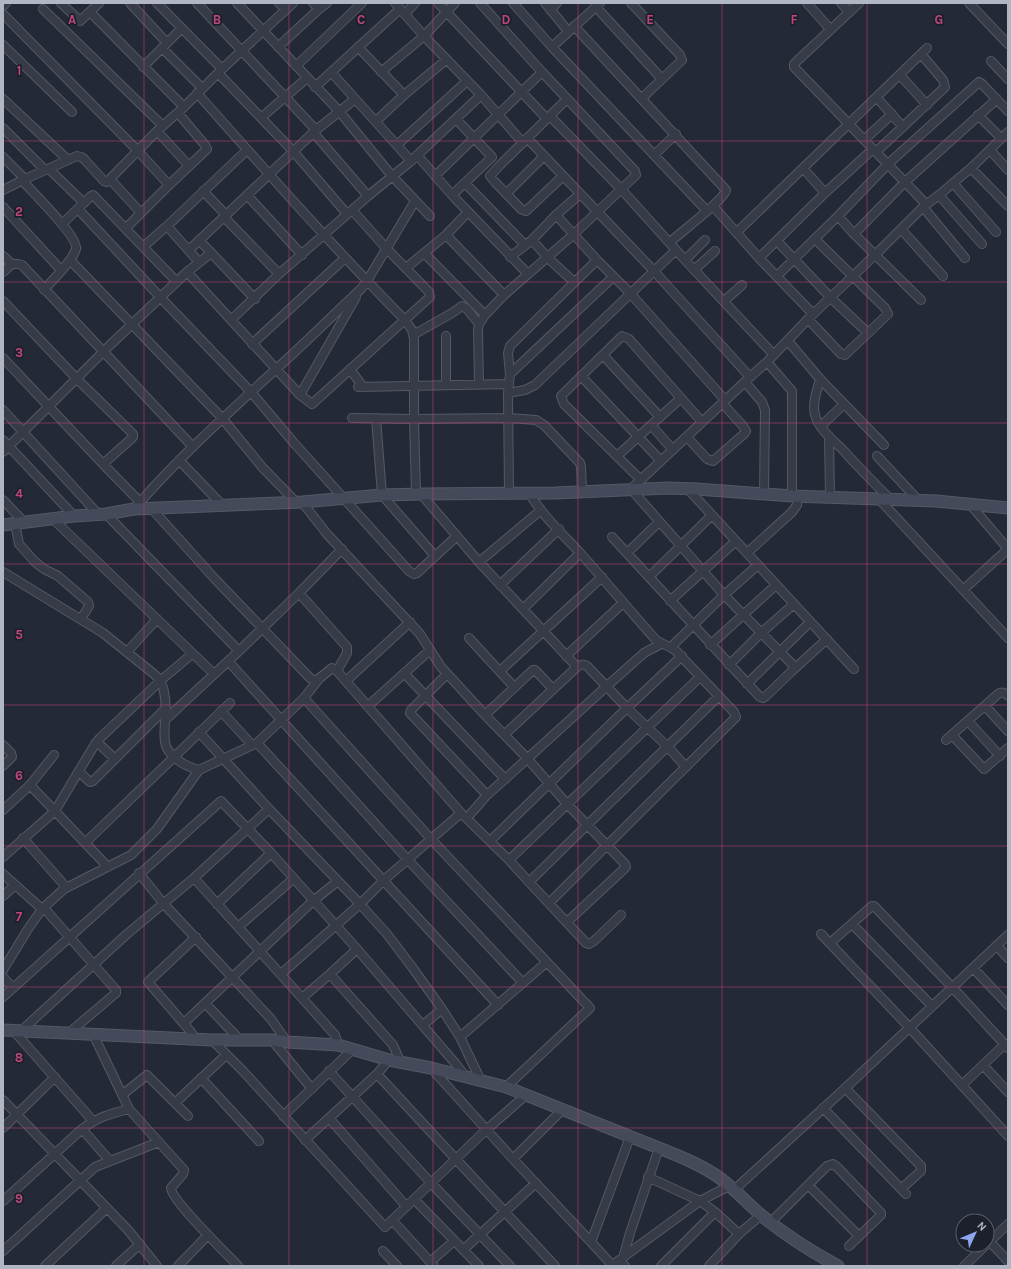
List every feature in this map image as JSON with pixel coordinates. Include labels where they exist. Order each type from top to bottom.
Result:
[{"type":"street","points":[[3,6],[6,3]]},
{"type":"street","points":[[61,3],[80,21],[96,4]]},
{"type":"street","points":[[130,3],[248,150],[345,258],[410,325],[414,335],[414,419],[418,494],[500,585],[577,667]]},
{"type":"street","points":[[157,3],[350,212],[430,294],[427,299],[312,404],[300,394],[252,344],[187,272]]},
{"type":"street","points":[[197,3],[285,98],[368,196]]},
{"type":"street","points":[[237,3],[339,111],[392,176],[430,216]]},
{"type":"street","points":[[279,3],[286,10]]},
{"type":"street","points":[[3,190],[77,156],[81,157],[104,181],[107,182],[200,90],[294,3]]},
{"type":"street","points":[[313,3],[319,10]]},
{"type":"street","points":[[278,47],[327,3]]},
{"type":"street","points":[[315,87],[400,8],[415,3]]},
{"type":"street","points":[[438,3],[522,92],[621,189],[694,270],[774,355]]},
{"type":"street","points":[[381,72],[424,36],[455,3]]},
{"type":"street","points":[[479,386],[478,330],[479,324],[485,315],[527,273],[548,258],[636,175],[635,171],[542,72],[480,3]]},
{"type":"street","points":[[513,3],[654,155],[737,232],[759,258],[777,276],[843,355],[847,354],[888,314],[888,311],[815,239]]},
{"type":"street","points":[[547,6],[557,3]]},
{"type":"street","points":[[631,3],[681,57],[681,62],[642,98]]},
{"type":"street","points":[[807,3],[830,29]]},
{"type":"street","points":[[841,3],[849,12]]},
{"type":"street","points":[[859,3],[796,62],[794,67],[905,182],[964,258]]},
{"type":"street","points":[[968,3],[1008,44]]},
{"type":"street","points":[[296,66],[358,4]]},
{"type":"street","points":[[552,46],[598,5],[662,79]]},
{"type":"street","points":[[547,6],[642,98],[726,190],[725,194],[710,208],[670,242]]},
{"type":"street","points":[[400,8],[446,60],[481,95],[498,116],[544,156],[653,270],[748,379],[762,402],[765,410],[764,494]]},
{"type":"street","points":[[43,9],[160,129],[189,166]]},
{"type":"street","points":[[90,12],[143,67],[181,110],[207,147],[206,151],[126,228]]},
{"type":"street","points":[[3,14],[138,151],[169,185]]},
{"type":"street","points":[[143,67],[181,29]]},
{"type":"street","points":[[3,44],[72,112]]},
{"type":"street","points":[[358,47],[404,95]]},
{"type":"street","points":[[737,232],[927,48]]},
{"type":"street","points":[[759,258],[825,193],[903,127],[942,91],[945,84],[921,54]]},
{"type":"street","points":[[376,121],[404,95],[446,60]]},
{"type":"street","points":[[991,61],[1008,80]]},
{"type":"street","points":[[331,72],[397,145],[435,176],[510,257],[527,273]]},
{"type":"street","points":[[435,176],[542,72]]},
{"type":"street","points":[[900,75],[927,105]]},
{"type":"street","points":[[262,117],[307,78]]},
{"type":"street","points":[[397,145],[467,81]]},
{"type":"street","points":[[777,276],[888,164],[979,82],[1008,111]]},
{"type":"street","points":[[231,320],[255,299],[279,274],[414,158],[481,95]]},
{"type":"street","points":[[563,176],[526,211],[521,209],[490,176],[500,164],[567,98]]},
{"type":"street","points":[[877,98],[903,127]]},
{"type":"street","points":[[3,99],[68,160]]},
{"type":"street","points":[[189,250],[314,131],[355,99]]},
{"type":"street","points":[[854,234],[905,182],[997,99]]},
{"type":"street","points":[[864,140],[892,114]]},
{"type":"street","points":[[631,489],[767,362],[810,317],[854,276],[924,206],[939,196],[1006,134],[978,115]]},
{"type":"street","points":[[456,119],[500,164]]},
{"type":"street","points":[[3,128],[47,169],[81,206],[161,298],[250,392],[412,574],[417,573],[457,536]]},
{"type":"street","points":[[654,155],[676,134]]},
{"type":"street","points":[[143,247],[248,150]]},
{"type":"street","points":[[990,150],[1008,170]]},
{"type":"street","points":[[506,194],[544,156]]},
{"type":"street","points":[[3,157],[75,240],[76,248],[70,260],[44,290]]},
{"type":"street","points":[[452,195],[492,157]]},
{"type":"street","points":[[804,168],[825,193]]},
{"type":"street","points":[[970,168],[1008,206]]},
{"type":"street","points":[[110,180],[141,213]]},
{"type":"street","points":[[465,183],[525,245]]},
{"type":"street","points":[[953,183],[996,232]]},
{"type":"street","points":[[203,191],[279,274]]},
{"type":"street","points":[[510,257],[532,240],[556,215],[580,194]]},
{"type":"street","points":[[62,224],[93,195],[177,282]]},
{"type":"street","points":[[247,195],[302,255]]},
{"type":"street","points":[[939,196],[982,244]]},
{"type":"street","points":[[300,394],[335,332],[415,201]]},
{"type":"street","points":[[3,207],[61,270]]},
{"type":"street","points":[[406,268],[446,236],[468,212]]},
{"type":"street","points":[[556,215],[596,260],[630,293],[746,431],[713,461],[707,459],[687,437]]},
{"type":"street","points":[[838,216],[854,234],[921,300]]},
{"type":"street","points":[[167,226],[200,262]]},
{"type":"street","points":[[901,229],[943,276]]},
{"type":"street","points":[[446,236],[504,295]]},
{"type":"street","points":[[199,240],[255,299]]},
{"type":"street","points":[[532,240],[548,258],[574,282]]},
{"type":"street","points":[[685,260],[705,240]]},
{"type":"street","points":[[776,241],[831,298],[868,333]]},
{"type":"street","points":[[350,369],[360,387],[446,385],[525,390],[535,385],[653,270],[676,250]]},
{"type":"street","points":[[694,270],[715,251]]},
{"type":"street","points":[[3,452],[104,351],[187,272],[211,253]]},
{"type":"street","points":[[425,254],[485,315]]},
{"type":"street","points":[[3,256],[12,264],[22,265],[193,447]]},
{"type":"street","points":[[252,344],[345,258]]},
{"type":"street","points":[[70,260],[222,418],[262,467],[299,502],[410,622],[448,674],[550,783],[567,804],[625,864],[626,867],[566,922]]},
{"type":"street","points":[[509,494],[508,389],[510,374],[508,353],[510,346],[596,260]]},
{"type":"street","points":[[3,272],[12,264]]},
{"type":"street","points":[[510,374],[613,277]]},
{"type":"street","points":[[724,301],[742,285]]},
{"type":"street","points":[[137,506],[179,460],[222,418],[361,289]]},
{"type":"street","points":[[3,301],[133,435],[131,439],[103,464]]},
{"type":"street","points":[[414,335],[462,306],[467,309],[479,324]]},
{"type":"street","points":[[323,324],[335,332]]},
{"type":"street","points":[[446,336],[446,385]]},
{"type":"street","points":[[641,480],[564,404],[561,396],[622,336],[626,336],[702,422]]},
{"type":"street","points":[[788,341],[820,378],[884,445]]},
{"type":"street","points":[[603,355],[660,417]]},
{"type":"street","points":[[3,358],[103,464],[137,506]]},
{"type":"street","points":[[747,553],[792,512],[797,505],[795,496],[792,391],[767,362]]},
{"type":"street","points":[[581,376],[661,461]]},
{"type":"street","points":[[820,378],[814,409],[815,417],[821,426],[963,590],[1008,638]]},
{"type":"street","points":[[617,456],[681,398]]},
{"type":"street","points":[[821,426],[844,404]]},
{"type":"street","points":[[3,410],[102,514],[239,652]]},
{"type":"street","points":[[352,418],[508,418],[536,420],[544,425],[580,463],[582,492]]},
{"type":"street","points":[[376,418],[382,495],[435,556]]},
{"type":"street","points":[[651,425],[673,450]]},
{"type":"street","points":[[829,436],[830,498]]},
{"type":"street","points":[[3,440],[74,516]]},
{"type":"street","points":[[877,456],[919,501]]},
{"type":"street","points":[[179,460],[223,506]]},
{"type":"street","points":[[687,488],[854,668]]},
{"type":"street","points":[[3,525],[102,514],[137,506],[152,508],[223,506],[344,499],[382,495],[530,494],[687,488],[830,498],[969,503],[1008,508]]},
{"type":"street","points":[[631,489],[724,595],[792,664],[794,667],[793,670]]},
{"type":"street","points":[[530,494],[541,510],[602,577],[656,640],[671,647],[682,656],[734,712],[736,717],[549,903]]},
{"type":"street","points":[[3,500],[19,523],[19,544],[35,562],[58,576],[88,602],[89,606],[81,619]]},
{"type":"street","points":[[963,590],[1008,549],[969,503]]},
{"type":"street","points":[[152,508],[215,579],[310,678],[316,681],[319,679]]},
{"type":"street","points":[[479,562],[541,510]]},
{"type":"street","points":[[649,577],[712,515]]},
{"type":"street","points":[[53,519],[214,674]]},
{"type":"street","points":[[627,553],[660,522]]},
{"type":"street","points":[[500,585],[559,529]]},
{"type":"street","points":[[612,537],[746,684],[757,695],[763,698],[827,639]]},
{"type":"street","points":[[670,601],[736,541]]},
{"type":"street","points":[[165,720],[239,652],[342,550]]},
{"type":"street","points":[[523,609],[580,553]]},
{"type":"street","points":[[671,647],[758,564]]},
{"type":"street","points":[[3,572],[103,633],[160,681],[164,692],[166,708],[165,742],[174,757],[192,768],[199,770]]},
{"type":"street","points":[[500,671],[602,577]]},
{"type":"street","points":[[710,645],[776,585]]},
{"type":"street","points":[[299,593],[347,647],[347,653],[337,671]]},
{"type":"street","points":[[566,656],[623,603]]},
{"type":"street","points":[[729,665],[761,633],[794,604]]},
{"type":"street","points":[[127,652],[157,619]]},
{"type":"street","points":[[346,681],[410,622]]},
{"type":"street","points":[[746,684],[810,622]]},
{"type":"street","points":[[469,638],[514,687]]},
{"type":"street","points":[[281,974],[431,839],[464,816],[487,796],[644,653],[662,644]]},
{"type":"street","points":[[368,706],[430,650]]},
{"type":"street","points":[[3,857],[23,838],[55,812],[97,742],[160,681],[192,654]]},
{"type":"street","points":[[490,842],[682,656]]},
{"type":"street","points":[[228,661],[408,860],[523,983]]},
{"type":"street","points":[[505,734],[580,664],[584,664],[668,747],[686,767]]},
{"type":"street","points":[[3,970],[28,929],[43,908],[66,887],[131,855],[157,829],[199,770],[254,744],[282,720],[330,669],[335,669],[337,671],[464,816],[509,860],[566,922],[589,944],[621,915]]},
{"type":"street","points":[[485,715],[514,687],[535,670],[553,689]]},
{"type":"street","points":[[404,673],[504,779]]},
{"type":"street","points":[[448,674],[411,710],[410,713],[487,796]]},
{"type":"street","points":[[509,860],[700,677]]},
{"type":"street","points":[[1008,696],[1004,692],[1001,692],[949,738],[984,769],[1008,748]]},
{"type":"street","points":[[529,882],[719,696]]},
{"type":"street","points":[[304,698],[431,839],[590,1008],[506,1087]]},
{"type":"street","points":[[85,843],[230,703]]},
{"type":"street","points":[[985,706],[1008,731]]},
{"type":"street","points":[[79,772],[91,782],[166,708]]},
{"type":"street","points":[[221,711],[384,880],[498,1005]]},
{"type":"street","points":[[968,721],[1000,756]]},
{"type":"street","points":[[199,732],[269,809],[360,904],[398,947],[460,1037],[481,1081]]},
{"type":"street","points":[[97,742],[114,759]]},
{"type":"street","points":[[3,745],[11,753],[12,757],[3,766]]},
{"type":"street","points":[[3,810],[30,785],[54,755]]},
{"type":"street","points":[[30,785],[108,866]]},
{"type":"street","points":[[3,997],[139,873],[220,801],[222,801],[357,949],[466,1077]]},
{"type":"street","points":[[12,1030],[94,964],[194,878],[269,809]]},
{"type":"street","points":[[23,838],[66,887]]},
{"type":"street","points":[[217,904],[271,853]]},
{"type":"street","points":[[139,873],[164,903],[271,1019],[287,1042]]},
{"type":"street","points":[[3,874],[43,908],[116,989],[116,991],[69,1033]]},
{"type":"street","points":[[194,878],[335,1035],[338,1045]]},
{"type":"street","points":[[238,927],[293,879]]},
{"type":"street","points":[[184,1023],[259,951],[338,881]]},
{"type":"street","points":[[3,896],[15,885]]},
{"type":"street","points":[[830,943],[872,906],[874,906],[953,988],[1006,1046],[962,1085]]},
{"type":"street","points":[[852,924],[932,1006]]},
{"type":"street","points":[[821,934],[909,1027],[1008,1136]]},
{"type":"street","points":[[618,1263],[700,1202],[731,1188],[845,1088],[1008,935]]},
{"type":"street","points":[[195,1039],[184,1023],[148,982],[196,937]]},
{"type":"street","points":[[997,946],[1008,958]]},
{"type":"street","points":[[302,998],[357,949]]},
{"type":"street","points":[[460,1037],[547,962]]},
{"type":"street","points":[[973,968],[1006,1000]]},
{"type":"street","points":[[330,974],[393,1045],[395,1060]]},
{"type":"street","points":[[3,977],[13,988]]},
{"type":"street","points":[[205,1003],[239,1039]]},
{"type":"street","points":[[423,1026],[442,1009]]},
{"type":"street","points":[[12,1030],[212,1040],[272,1040],[338,1045],[506,1087],[659,1148],[707,1170],[731,1188],[761,1215],[797,1242],[838,1266]]},
{"type":"street","points":[[12,1030],[93,1121]]},
{"type":"street","points":[[93,1034],[129,1109],[184,1170],[183,1174],[171,1188],[171,1193],[238,1266]]},
{"type":"street","points":[[212,1040],[386,1227],[430,1182],[526,1095]]},
{"type":"street","points":[[272,1040],[312,1089]]},
{"type":"street","points":[[283,1116],[353,1049]]},
{"type":"street","points":[[175,1103],[226,1055]]},
{"type":"street","points":[[305,1140],[377,1074],[395,1060]]},
{"type":"street","points":[[983,1065],[1008,1092]]},
{"type":"street","points":[[431,1068],[486,1130],[591,1242],[618,1263]]},
{"type":"street","points":[[329,1071],[430,1182],[510,1266]]},
{"type":"street","points":[[377,1074],[506,1211],[555,1266]]},
{"type":"street","points":[[122,1095],[147,1075],[188,1116]]},
{"type":"street","points":[[3,1128],[55,1077]]},
{"type":"street","points":[[202,1078],[259,1141]]},
{"type":"street","points":[[823,1108],[903,1192],[921,1172],[921,1166],[845,1088]]},
{"type":"street","points":[[3,1100],[128,1230],[157,1266]]},
{"type":"street","points":[[3,1201],[82,1129],[104,1115],[129,1109]]},
{"type":"street","points":[[513,1159],[562,1110]]},
{"type":"street","points":[[329,1118],[406,1206]]},
{"type":"street","points":[[82,1129],[110,1161]]},
{"type":"street","points":[[591,1242],[630,1137]]},
{"type":"street","points":[[3,1250],[95,1167],[159,1142]]},
{"type":"street","points":[[618,1263],[659,1148]]},
{"type":"street","points":[[770,1222],[830,1164],[833,1164],[838,1167],[881,1213],[881,1215],[849,1246]]},
{"type":"street","points":[[648,1177],[700,1202],[715,1212],[739,1234]]},
{"type":"street","points":[[463,1250],[536,1183]]},
{"type":"street","points":[[808,1185],[859,1236]]},
{"type":"street","points":[[414,1199],[479,1266]]},
{"type":"street","points":[[45,1266],[107,1208]]},
{"type":"street","points":[[661,1266],[715,1212]]},
{"type":"street","points":[[709,1266],[739,1234],[761,1215]]},
{"type":"street","points":[[392,1220],[432,1264],[454,1240]]},
{"type":"street","points":[[995,1237],[1008,1224]]},
{"type":"street","points":[[178,1266],[208,1235]]},
{"type":"street","points":[[116,1266],[140,1244]]},
{"type":"street","points":[[995,1250],[1008,1261]]},
{"type":"street","points":[[383,1252],[392,1264]]},
{"type":"street","points":[[969,1264],[979,1253]]}]
